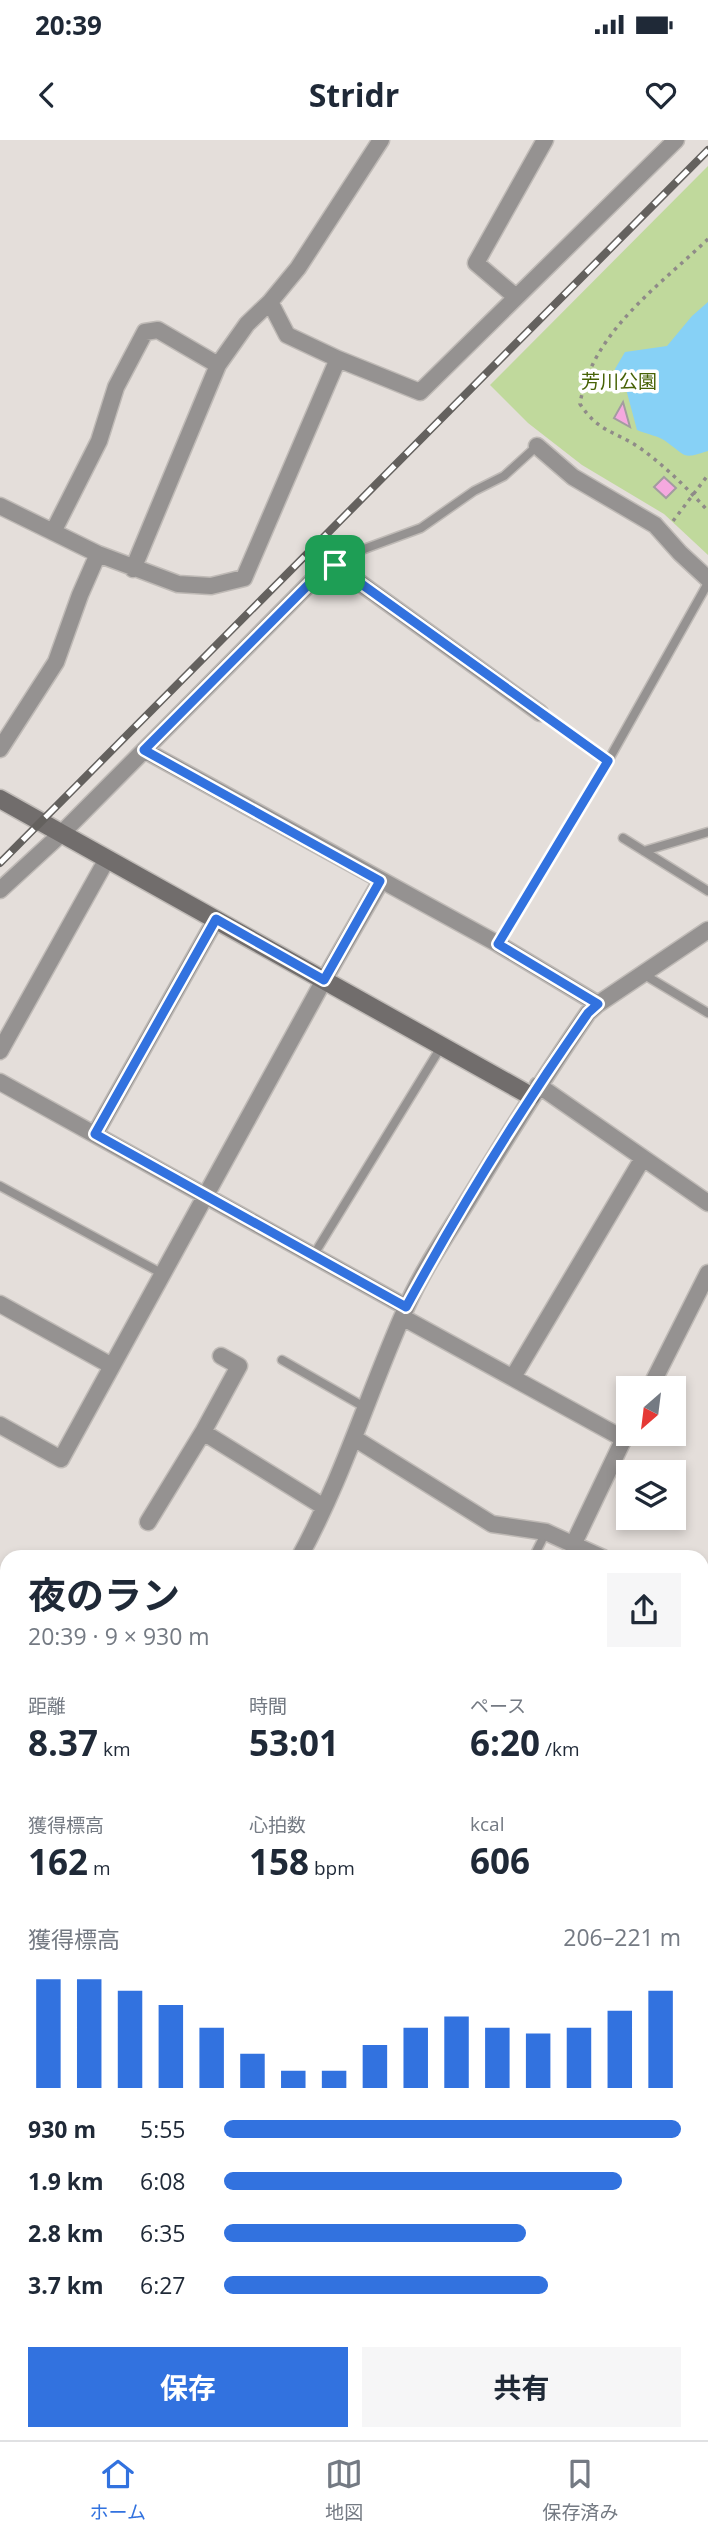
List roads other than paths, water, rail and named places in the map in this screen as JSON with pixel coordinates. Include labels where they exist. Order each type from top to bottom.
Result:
[{"type":"street","points":[[133,569],[218,365],[247,324],[270,302],[298,268],[381,140]]},
{"type":"street","points":[[516,297],[476,263],[545,140]]},
{"type":"street","points":[[270,302],[286,335],[420,393],[676,140]]},
{"type":"street","points":[[52,532],[99,441],[116,387],[145,332],[158,330],[218,365]]},
{"type":"street","points":[[0,506],[98,554],[178,584],[211,586],[244,578],[338,359]]},
{"type":"street","points":[[537,446],[573,477],[655,525],[708,581]]},
{"type":"street","points":[[0,749],[56,662],[98,554]]},
{"type":"street","points":[[0,890],[61,834],[324,569],[335,565],[540,713]]},
{"type":"street","points":[[144,750],[498,944],[598,1004]]},
{"type":"street","points":[[0,799],[442,1045],[534,1091],[643,1158],[708,1203]]},
{"type":"street","points":[[0,1051],[107,859]]},
{"type":"street","points":[[0,1425],[61,1459],[380,881]]},
{"type":"street","points":[[95,1134],[216,919]]},
{"type":"street","points":[[303,1550],[354,1438],[404,1312],[430,1262],[534,1091],[588,1013],[708,930]]},
{"type":"street","points":[[0,1082],[313,1256],[513,1377],[616,1430]]},
{"type":"street","points":[[513,1377],[643,1158]]},
{"type":"street","points":[[656,1376],[708,1273]]},
{"type":"street","points":[[0,1304],[112,1366]]},
{"type":"street","points":[[148,1522],[203,1432],[239,1366],[221,1356]]},
{"type":"street","points":[[203,1432],[324,1507]]},
{"type":"street","points":[[354,1438],[492,1524],[547,1532],[588,1550]]},
{"type":"street","points":[[574,1543],[621,1446]]},
{"type":"lane","points":[[335,565],[364,550],[421,528],[474,491],[504,476],[537,446]]},
{"type":"lane","points":[[498,944],[608,761],[708,581]]},
{"type":"lane","points":[[540,713],[608,761]]},
{"type":"lane","points":[[644,851],[708,832]]},
{"type":"lane","points":[[624,838],[708,891]]},
{"type":"lane","points":[[643,974],[708,1013]]},
{"type":"lane","points":[[313,1256],[442,1045]]},
{"type":"lane","points":[[0,1186],[163,1274]]},
{"type":"lane","points":[[282,1360],[366,1408]]},
{"type":"lane","points":[[537,1550],[547,1532]]},
{"type":"water","points":[[708,302],[708,451],[686,455],[661,439],[637,430],[626,389],[617,392],[615,369],[625,352],[667,346],[692,316]]},
{"type":"railway","points":[[0,863],[708,150]]},
{"type":"park label","name":"芳川公園","points":[[619,381]]}]
